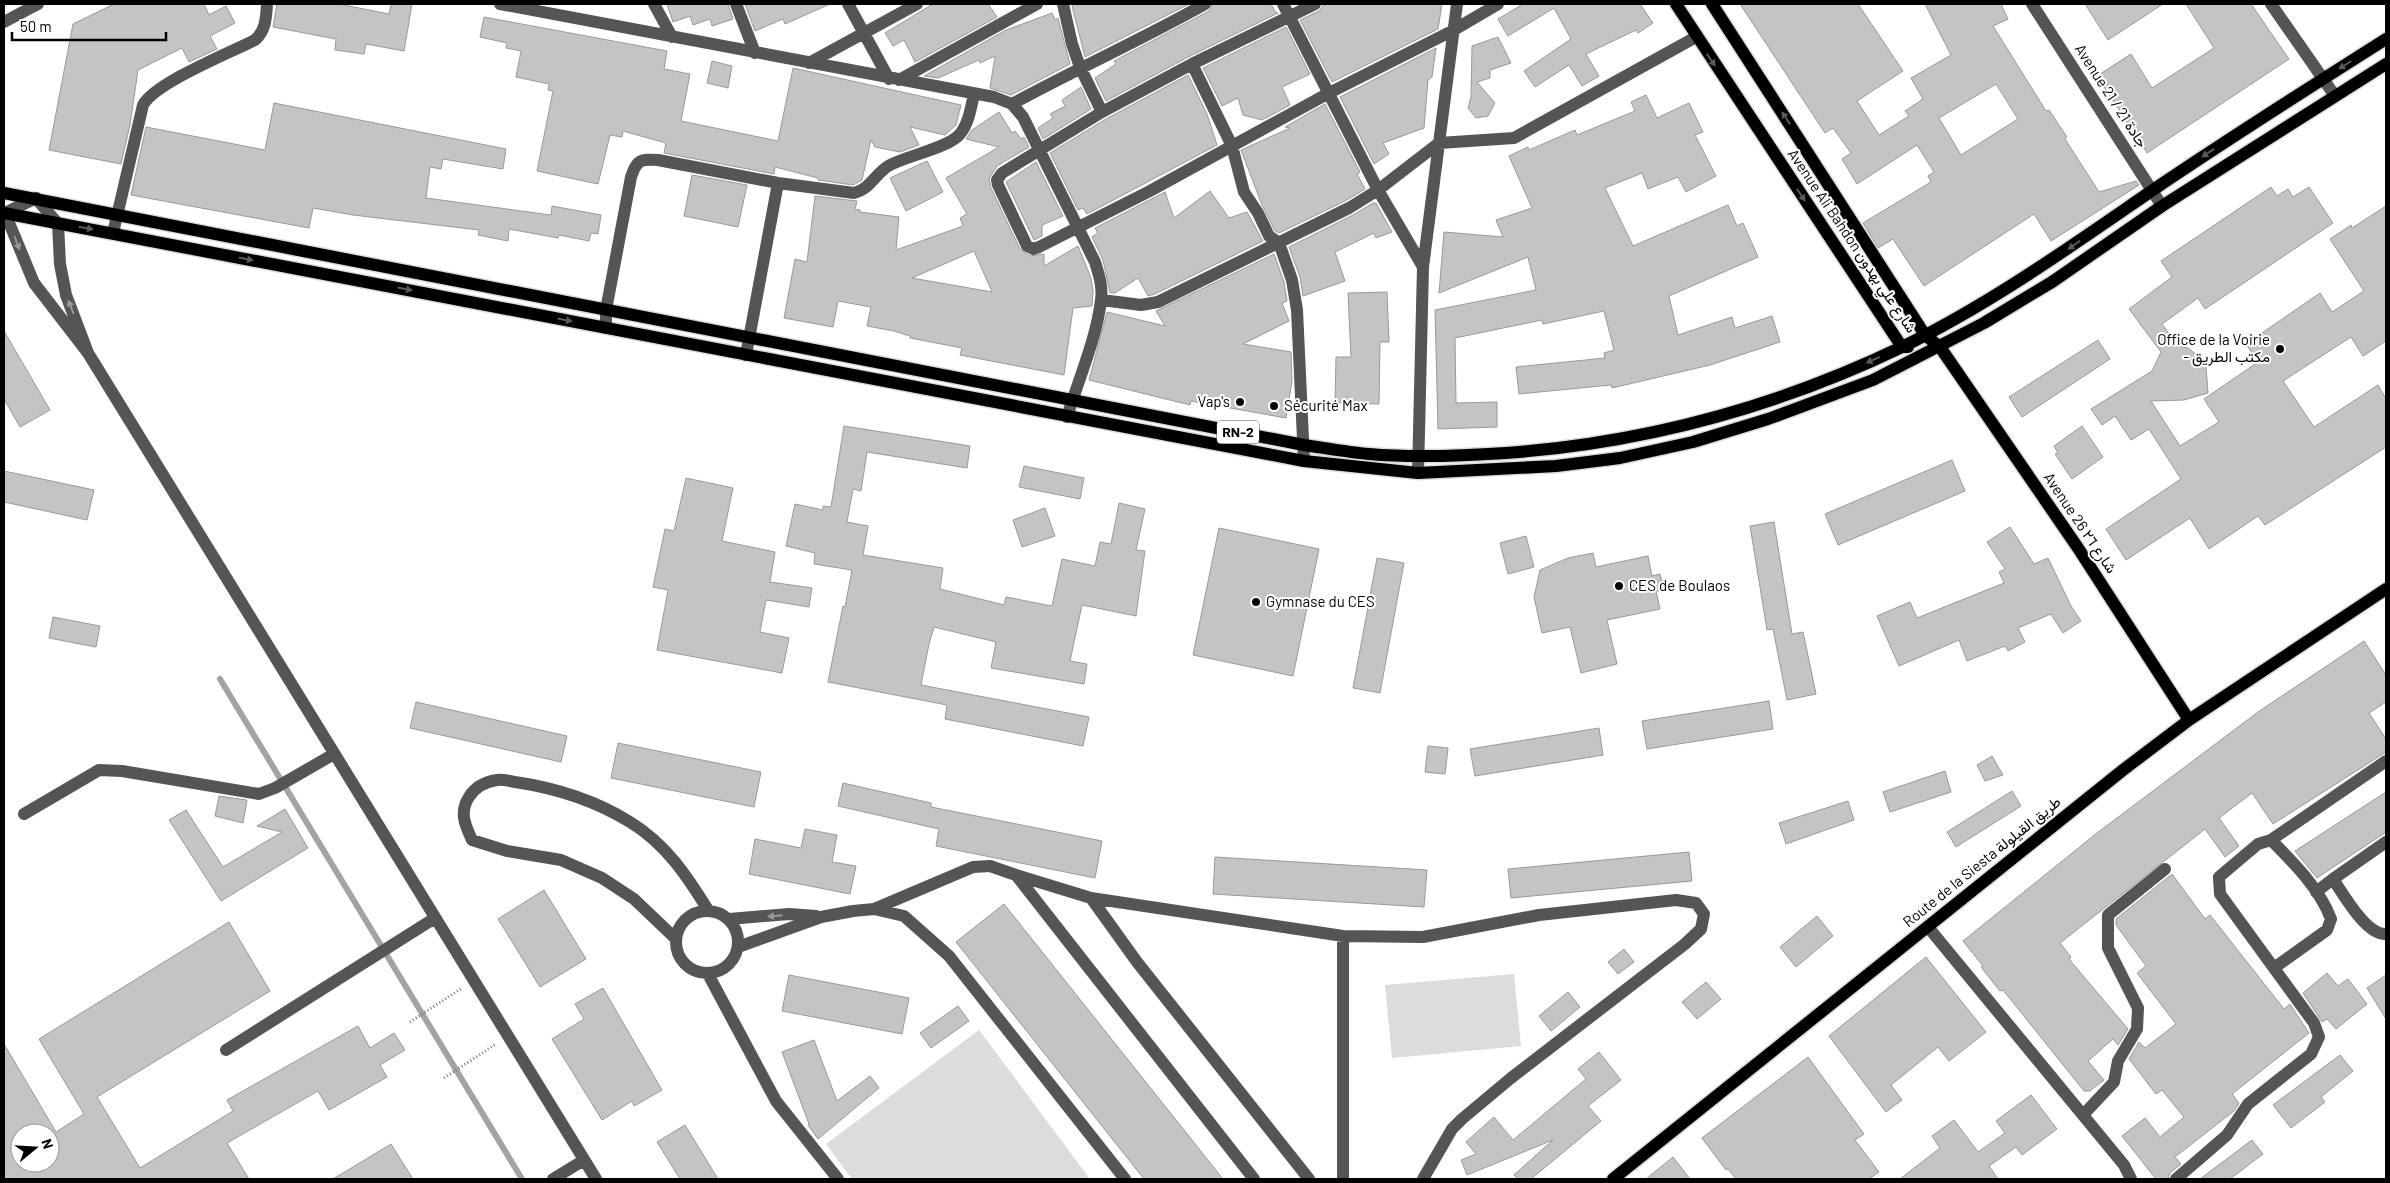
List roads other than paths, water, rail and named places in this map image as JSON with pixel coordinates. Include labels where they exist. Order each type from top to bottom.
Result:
[{"type":"main road","name":"Avenue Ali Bahdon شارع علي بهدون","points":[[1676,4],[1902,347],[1940,347]]},
{"type":"main road","name":"Avenue Ali Bahdon شارع علي بهدون","points":[[1712,4],[1925,334],[1940,347]]},
{"type":"main road","name":"RN-2","points":[[4,193],[1304,445],[1369,454],[1418,456],[1557,449],[1617,441],[1693,424],[1769,401],[1838,375],[1902,347],[2041,267],[2152,190],[2386,39]]},
{"type":"main road","name":"RN-2","points":[[4,213],[1304,461],[1418,473],[1556,466],[1620,458],[1692,442],[1768,419],[1845,391],[1940,347],[2022,301],[2162,206],[2386,64]]},
{"type":"main road","name":"Avenue 26 شارع ٢٦","points":[[1940,347],[2078,548],[2189,720]]},
{"type":"main road","name":"Route de la Siesta طريق القيلولة","points":[[1613,1179],[2123,770],[2189,720],[2386,589]]},
{"type":"street","points":[[4,22],[38,4]]},
{"type":"street","points":[[113,233],[143,105],[147,97],[164,86],[255,40],[262,33],[267,4]]},
{"type":"street","points":[[500,4],[994,97],[1012,104],[1023,117],[1040,149],[1078,226],[1101,279],[1102,300],[1067,417]]},
{"type":"street","points":[[654,4],[672,37]]},
{"type":"street","points":[[736,4],[755,53]]},
{"type":"street","points":[[848,4],[864,34],[894,79]]},
{"type":"street","points":[[809,63],[917,4]]},
{"type":"street","points":[[894,79],[1037,4]]},
{"type":"street","points":[[1063,4],[1072,44],[1080,67],[1102,112]]},
{"type":"street","points":[[1012,104],[1080,67],[1136,42],[1205,4]]},
{"type":"street","points":[[1283,4],[1378,190],[1423,267]]},
{"type":"street","points":[[1315,4],[1192,64],[1102,112],[1002,173],[997,180],[1027,246],[1033,249],[1039,247],[1148,192],[1329,93],[1452,31],[1498,4]]},
{"type":"street","points":[[1418,473],[1423,267],[1457,4]]},
{"type":"street","name":"Avenue 21 / جادة 21","points":[[2032,4],[2162,206]]},
{"type":"street","points":[[2271,4],[2335,96]]},
{"type":"street","points":[[1102,300],[1140,305],[1158,302],[1349,208],[1378,190],[1439,143],[1514,138],[1560,110],[1696,37]]},
{"type":"street","points":[[1192,64],[1232,146],[1244,192],[1258,213],[1269,236],[1279,244],[1292,280],[1297,310],[1304,461]]},
{"type":"street","points":[[606,328],[606,310],[635,165],[644,159],[845,194],[864,191],[889,166],[951,142],[960,134],[967,123],[974,94]]},
{"type":"street","points":[[746,355],[778,183]]},
{"type":"street","points":[[88,353],[66,295],[60,264],[58,224],[36,198],[4,213],[34,283],[88,353],[596,1179]]},
{"type":"street","points":[[24,814],[99,770],[122,771],[250,794],[267,792],[334,754]]},
{"type":"street","points":[[2176,1179],[2227,1135],[2248,1104],[2311,1054],[2319,1037],[2314,1023],[2220,894],[2219,877],[2258,844],[2271,840],[2386,761]]},
{"type":"street","points":[[676,939],[634,899],[602,878],[561,860],[507,851],[472,840],[463,820],[464,804],[475,788],[498,779],[537,785],[579,797],[631,822],[661,846],[682,868],[708,910]]},
{"type":"street","points":[[2271,840],[2316,892],[2327,907],[2331,919],[2327,930],[2274,968]]},
{"type":"street","points":[[2316,892],[2386,842]]},
{"type":"street","points":[[738,947],[821,917],[874,909],[972,867],[990,866],[1091,898],[1343,936],[1422,936],[1539,915],[1676,900],[1696,903],[1704,914],[1701,929],[1685,944],[1511,1078],[1457,1124],[1423,1179]]},
{"type":"street","points":[[2083,1115],[2114,1082],[2118,1060],[2137,1030],[2138,1008],[2108,948],[2108,915],[2165,869]]},
{"type":"street","points":[[1016,875],[1254,1179]]},
{"type":"street","points":[[2333,879],[2370,929],[2379,934],[2386,934]]},
{"type":"street","points":[[1091,898],[1138,962],[1309,1179]]},
{"type":"street","points":[[874,909],[904,916],[949,956],[1125,1179]]},
{"type":"street","points":[[708,910],[719,913],[729,919],[736,929],[738,947],[735,958],[728,966],[719,972],[708,974],[699,972],[684,964],[679,956],[676,939],[679,927],[686,918],[696,912],[708,910]]},
{"type":"street","points":[[729,919],[790,914],[821,917]]},
{"type":"street","points":[[226,1050],[435,918]]},
{"type":"street","points":[[1928,927],[2124,1165],[2131,1179]]},
{"type":"street","points":[[1343,936],[1343,1179]]},
{"type":"street","points":[[708,974],[776,1101],[838,1179]]},
{"type":"street","points":[[554,1179],[584,1160]]},
{"type":"waterway","points":[[220,679],[522,1179]]},
{"type":"place","name":"Office de la Voirie - مكتب الطريق","points":[[2280,349]]},
{"type":"place","name":"Vap's","points":[[1240,402]]},
{"type":"place","name":"Sécurité Max","points":[[1274,406]]},
{"type":"place","name":"CES de Boulaos","points":[[1619,586]]},
{"type":"place","name":"Gymnase du CES","points":[[1256,602]]}]
